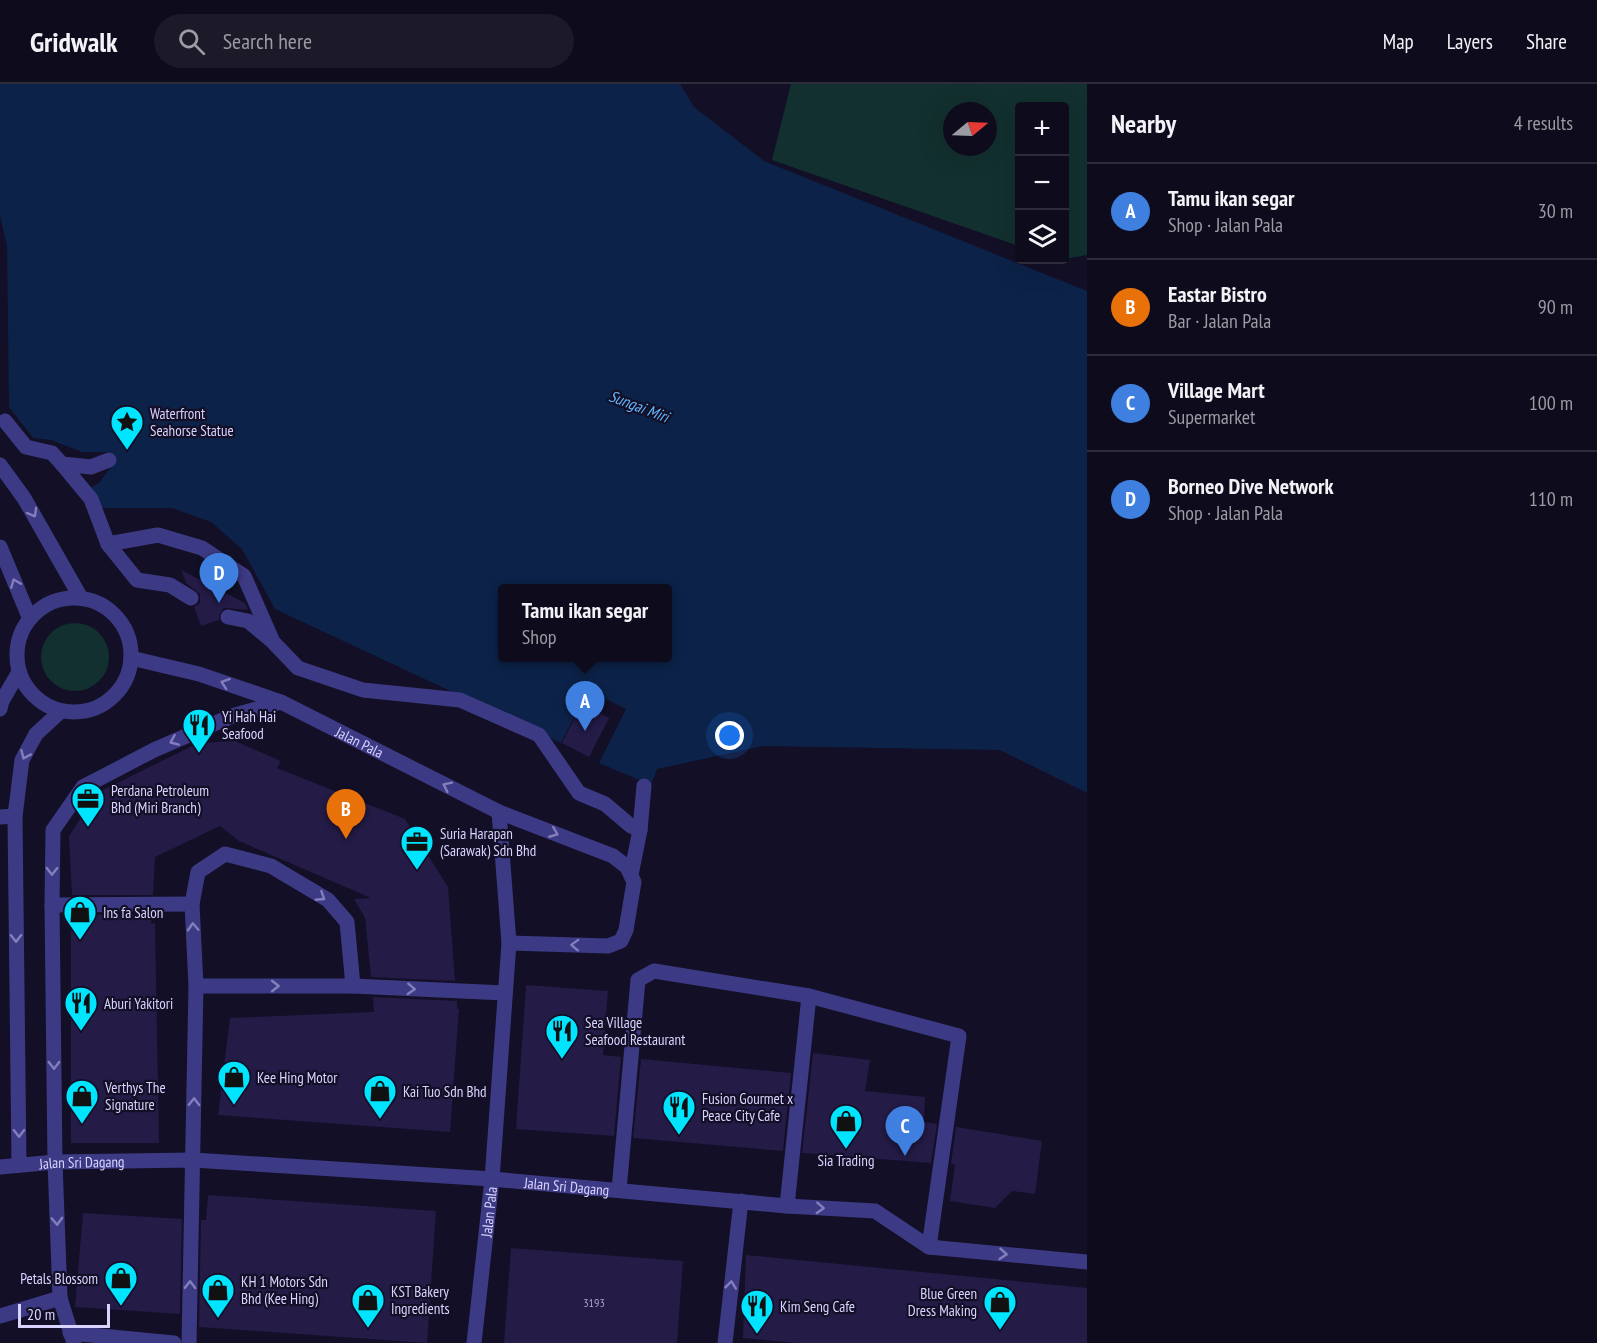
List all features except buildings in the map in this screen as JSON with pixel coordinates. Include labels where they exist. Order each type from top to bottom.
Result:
[{"type":"street","points":[[5,421],[26,447],[52,453],[62,464],[91,499],[108,544],[137,580],[170,585],[191,598]]},
{"type":"street","points":[[62,464],[91,467],[109,459]]},
{"type":"street","points":[[0,465],[24,498],[81,598]]},
{"type":"street","points":[[108,544],[158,535],[202,548],[244,576],[273,642]]},
{"type":"street","points":[[0,547],[30,619]]},
{"type":"street","points":[[61,598],[81,598],[97,603],[111,612],[123,625],[129,641],[131,658],[126,677],[115,694],[100,706],[81,712],[61,711],[43,703],[28,689],[19,672],[17,653],[21,635],[30,619],[44,606],[61,598]]},
{"type":"street","points":[[228,617],[248,621],[273,642],[298,668],[363,690],[460,700],[539,735],[579,793],[605,804],[631,826],[640,830]]},
{"type":"street","name":"Jalan Pala","points":[[131,658],[199,674],[281,702],[499,812],[509,943],[492,1179],[474,1343]]},
{"type":"street","points":[[0,709],[2,700],[19,672]]},
{"type":"street","points":[[174,1343],[72,1338],[60,1298],[55,1162],[53,830],[83,787],[154,750],[232,716],[281,702]]},
{"type":"street","points":[[19,1165],[8,816],[22,760],[36,734],[61,711]]},
{"type":"street","points":[[631,875],[640,830],[644,786]]},
{"type":"street","points":[[499,812],[613,856],[627,867],[634,882],[626,930],[621,940],[608,946],[509,943]]},
{"type":"street","points":[[189,1343],[196,986],[192,904],[198,872],[225,854],[271,866],[328,900],[347,922],[352,986]]},
{"type":"street","points":[[52,905],[192,904]]},
{"type":"street","points":[[619,1190],[638,980],[654,971],[809,996],[959,1036],[929,1247]]},
{"type":"street","points":[[196,986],[352,986],[505,993]]},
{"type":"street","points":[[786,1206],[809,996]]},
{"type":"street","name":"Jalan Sri Dagang","points":[[0,1167],[55,1162],[193,1160],[492,1179],[786,1206],[875,1211],[929,1247],[1087,1262]]},
{"type":"street","points":[[725,1343],[741,1201]]},
{"type":"street","points":[[0,1316],[60,1298]]},
{"type":"green space","points":[[791,84],[1087,84],[1087,255],[1069,258],[1069,102],[1015,102],[1015,245],[772,160]]},
{"type":"green space","points":[[75,623],[88,626],[99,633],[106,644],[109,657],[106,670],[99,681],[88,688],[75,691],[62,688],[51,681],[44,670],[41,657],[44,644],[51,633],[62,626]]},
{"type":"water","name":"Sungai Miri","points":[[0,84],[680,84],[694,107],[764,161],[1015,262],[1015,264],[1087,291],[1087,793],[1000,750],[763,746],[657,769],[651,785],[599,763],[275,609],[242,549],[211,522],[172,508],[103,508],[89,489],[99,483],[114,463],[110,452],[82,452],[51,440],[33,438],[9,407],[7,246],[0,216]]},
{"type":"pier","points":[[588,690],[626,709],[599,763],[561,743]]},
{"type":"place","name":"Waterfront Seahorse Statue","points":[[127,451]]},
{"type":"place","name":"Borneo Dive Network","points":[[219,603]]},
{"type":"place","name":"Tamu ikan segar","points":[[585,731]]},
{"type":"place","name":"Yi Hah Hai Seafood","points":[[199,754]]},
{"type":"place","name":"Perdana Petroleum Bhd (Miri Branch)","points":[[88,828]]},
{"type":"place","name":"Eastar Bistro","points":[[346,839]]},
{"type":"place","name":"Suria Harapan (Sarawak) Sdn Bhd","points":[[417,871]]},
{"type":"place","name":"Ins fa Salon","points":[[80,941]]},
{"type":"place","name":"Aburi Yakitori","points":[[81,1032]]},
{"type":"place","name":"Sea Village Seafood Restaurant","points":[[562,1060]]},
{"type":"place","name":"Kee Hing Motor","points":[[234,1106]]},
{"type":"place","name":"Kai Tuo Sdn Bhd","points":[[380,1120]]},
{"type":"place","name":"Verthys The Signature","points":[[82,1125]]},
{"type":"place","name":"Fusion Gourmet x Peace City Cafe","points":[[679,1136]]},
{"type":"place","name":"Sia Trading","points":[[846,1150]]},
{"type":"place","name":"Village Mart","points":[[905,1156]]},
{"type":"place","name":"Petals Blossom","points":[[121,1307]]},
{"type":"place","name":"KH 1 Motors Sdn Bhd (Kee Hing)","points":[[218,1319]]},
{"type":"place","name":"KST Bakery Ingredients","points":[[368,1329]]},
{"type":"place","name":"Blue Green Dress Making","points":[[1000,1331]]},
{"type":"place","name":"Kim Seng Cafe","points":[[757,1335]]}]
